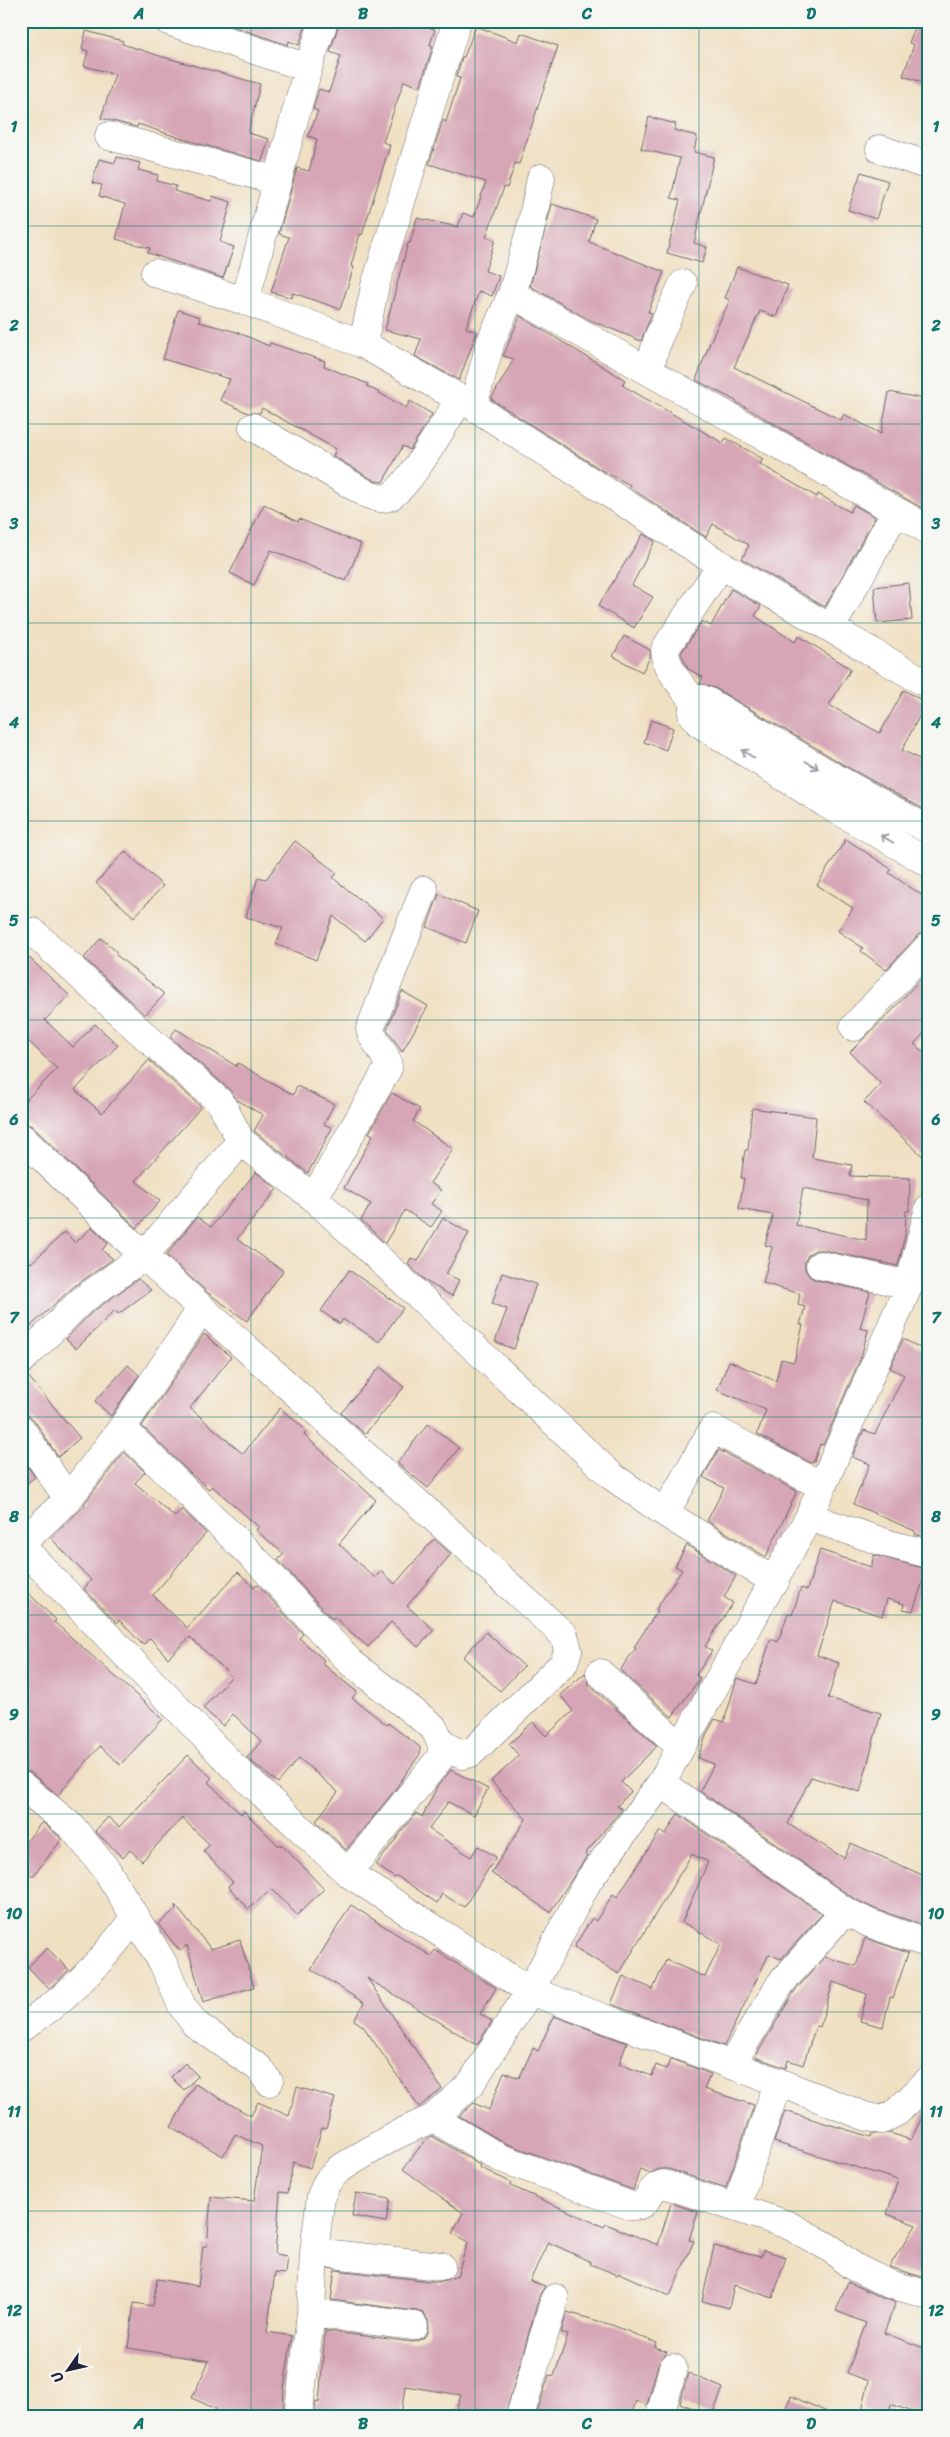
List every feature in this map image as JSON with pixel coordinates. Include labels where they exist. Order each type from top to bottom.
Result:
[{"type":"street","points":[[168,21],[308,68]]},
{"type":"street","points":[[245,300],[308,68],[324,21]]},
{"type":"street","points":[[363,344],[375,286],[457,21]]},
{"type":"street","points":[[110,136],[278,181]]},
{"type":"street","points":[[880,149],[929,166]]},
{"type":"street","points":[[253,427],[367,494],[376,498],[387,498],[395,494],[466,403],[512,294],[532,227],[540,178]]},
{"type":"street","points":[[155,273],[245,300],[363,344],[466,403],[721,565],[929,685]]},
{"type":"street","points":[[649,370],[658,338],[683,284]]},
{"type":"street","points":[[512,294],[649,370],[896,511],[929,532]]},
{"type":"street","points":[[831,628],[896,511]]},
{"type":"street","points":[[721,565],[668,643],[666,649],[665,658],[695,704],[692,714],[699,723],[832,792],[929,830]]},
{"type":"street","points":[[832,792],[929,863]]},
{"type":"street","points":[[314,1198],[388,1068],[388,1058],[372,1036],[370,1029],[424,890]]},
{"type":"street","points":[[21,932],[34,932],[141,1032],[221,1103],[241,1140],[314,1198],[613,1477],[665,1513],[775,1582]]},
{"type":"street","points":[[854,1027],[929,946]]},
{"type":"street","points":[[21,1137],[144,1256],[564,1635],[568,1650],[564,1663],[471,1753],[462,1756],[442,1744],[433,1727],[350,1662],[264,1568],[122,1428]]},
{"type":"street","points":[[21,1361],[81,1301],[144,1256],[241,1140]]},
{"type":"street","points":[[298,2416],[311,2313],[314,2252],[321,2196],[327,2182],[339,2169],[378,2146],[433,2118],[470,2085],[530,1991],[588,1881],[661,1783],[775,1582],[809,1517],[909,1285],[929,1208]]},
{"type":"street","points":[[820,1265],[909,1285]]},
{"type":"street","points":[[202,1308],[122,1428],[68,1499],[21,1545],[232,1766],[348,1874],[530,1991],[778,2082],[864,2116],[882,2120],[897,2112],[929,2080]]},
{"type":"street","points":[[21,1429],[68,1499]]},
{"type":"street","points":[[665,1513],[713,1429],[822,1486]]},
{"type":"street","points":[[809,1517],[889,1544],[929,1554]]},
{"type":"street","points":[[600,1673],[682,1747]]},
{"type":"street","points":[[348,1874],[441,1757],[442,1744]]},
{"type":"street","points":[[661,1783],[845,1911],[868,1923],[929,1944]]},
{"type":"street","points":[[21,1786],[72,1827],[106,1869],[163,1963],[182,2006],[195,2024],[259,2068],[268,2082]]},
{"type":"street","points":[[731,2065],[781,1983],[845,1911]]},
{"type":"street","points":[[21,2028],[50,2006],[101,1961],[135,1917]]},
{"type":"street","points":[[736,2207],[778,2082]]},
{"type":"street","points":[[433,2118],[498,2157],[631,2206],[640,2206],[645,2203],[651,2190],[664,2184],[788,2225],[830,2248],[852,2266],[889,2284],[929,2295]]},
{"type":"street","points":[[314,2252],[441,2266]]},
{"type":"street","points":[[520,2416],[555,2298]]},
{"type":"street","points":[[311,2313],[414,2326]]},
{"type":"street","points":[[660,2416],[673,2368]]},
{"type":"building","points":[[218,21],[296,21],[306,25],[299,45],[289,41],[288,45]]},
{"type":"building","points":[[340,21],[431,21],[429,28],[435,29],[430,45],[433,46],[420,87],[404,81],[383,142],[390,145],[362,235],[360,234],[351,266],[354,267],[340,309],[293,293],[292,298],[271,292],[289,237],[279,234],[297,168],[309,171],[317,139],[308,136],[318,111],[313,109],[319,89],[329,92],[341,56],[330,52]]},
{"type":"building","points":[[917,21],[929,21],[929,84],[903,76],[914,45],[909,43]]},
{"type":"building","points":[[476,26],[518,42],[521,33],[558,46],[519,164],[515,163],[507,188],[504,187],[486,237],[495,240],[485,271],[499,276],[492,296],[479,291],[466,328],[477,332],[459,380],[415,356],[421,339],[385,330],[408,243],[410,243],[417,218],[458,227],[463,213],[474,217],[486,182],[429,164],[443,120],[446,122],[460,78],[456,77],[462,57],[464,57]]},
{"type":"building","points":[[86,31],[123,41],[122,44],[160,56],[260,84],[248,133],[269,139],[262,161],[186,140],[138,124],[137,127],[101,118],[115,74],[84,66],[88,51],[82,49]]},
{"type":"building","points":[[649,117],[676,124],[674,130],[697,136],[694,152],[714,157],[694,243],[707,247],[702,263],[667,253],[680,200],[671,198],[680,158],[641,149]]},
{"type":"building","points":[[117,157],[140,163],[138,170],[158,175],[157,181],[176,186],[174,191],[211,201],[212,196],[231,202],[220,242],[234,247],[223,278],[148,253],[150,248],[116,239],[125,204],[99,196],[102,185],[92,183],[99,159],[115,163]]},
{"type":"building","points":[[861,172],[888,181],[876,219],[848,210]]},
{"type":"building","points":[[552,204],[596,219],[589,242],[664,272],[648,312],[652,313],[641,341],[590,320],[530,286]]},
{"type":"building","points":[[737,267],[788,285],[776,317],[760,311],[734,367],[841,420],[844,414],[881,434],[889,392],[929,400],[929,512],[696,380],[711,340],[730,300],[725,298]]},
{"type":"building","points":[[178,310],[200,317],[199,322],[237,332],[269,346],[270,343],[325,361],[324,366],[368,384],[367,386],[406,408],[410,401],[432,414],[410,450],[403,446],[383,482],[375,481],[333,456],[336,449],[262,408],[260,413],[248,413],[220,400],[230,379],[163,359]]},
{"type":"building","points":[[520,316],[625,380],[622,385],[723,443],[726,438],[763,459],[760,464],[817,497],[818,494],[850,512],[854,505],[875,517],[825,607],[742,559],[749,545],[713,524],[706,537],[629,487],[630,485],[603,471],[491,399],[514,359],[503,356]]},
{"type":"building","points":[[264,504],[298,522],[299,519],[361,544],[346,581],[271,550],[254,585],[230,573]]},
{"type":"building","points":[[643,534],[655,541],[632,585],[653,597],[634,628],[598,606]]},
{"type":"building","points":[[909,583],[912,620],[877,623],[874,587]]},
{"type":"building","points":[[731,589],[761,606],[755,616],[795,642],[799,636],[851,669],[829,705],[880,733],[904,690],[926,703],[902,750],[929,764],[929,812],[851,769],[715,688],[700,684],[703,677],[688,669],[681,653],[702,621],[711,626]]},
{"type":"building","points":[[624,636],[650,650],[650,658],[642,672],[613,656]]},
{"type":"building","points":[[651,720],[673,728],[666,750],[644,742]]},
{"type":"building","points":[[846,839],[891,869],[889,873],[929,900],[929,931],[918,935],[886,970],[861,951],[863,948],[838,931],[853,908],[817,885]]},
{"type":"building","points":[[295,841],[337,873],[333,878],[383,918],[365,941],[333,916],[316,960],[276,944],[283,928],[246,917],[258,877],[266,879]]},
{"type":"building","points":[[125,851],[163,886],[134,917],[96,883]]},
{"type":"building","points":[[439,894],[478,911],[466,943],[427,927]]},
{"type":"building","points":[[101,938],[117,952],[115,954],[163,993],[163,996],[145,1015],[84,958]]},
{"type":"building","points":[[21,950],[69,995],[45,1020],[73,1047],[95,1024],[118,1045],[75,1090],[102,1113],[149,1060],[201,1107],[136,1181],[160,1201],[137,1228],[32,1126],[21,1122],[21,1105],[57,1069],[21,1034]]},
{"type":"building","points":[[929,969],[929,1028],[914,1044],[929,1056],[929,1162],[864,1102],[881,1084],[850,1052],[890,1013]]},
{"type":"building","points":[[402,991],[428,1006],[402,1052],[387,1029]]},
{"type":"building","points":[[176,1029],[236,1066],[238,1063],[293,1095],[297,1086],[334,1104],[324,1124],[332,1128],[308,1173],[254,1131],[263,1115],[237,1100],[231,1091],[170,1037]]},
{"type":"building","points":[[392,1093],[420,1109],[413,1121],[453,1149],[430,1183],[441,1190],[431,1204],[442,1211],[431,1227],[405,1210],[385,1243],[361,1220],[371,1204],[344,1188],[373,1135],[369,1133]]},
{"type":"building","points":[[752,1108],[816,1117],[812,1158],[852,1165],[850,1176],[910,1178],[909,1211],[906,1211],[905,1235],[898,1266],[823,1250],[815,1250],[808,1255],[805,1261],[805,1270],[810,1277],[816,1280],[870,1292],[860,1328],[868,1330],[861,1357],[823,1445],[820,1444],[814,1461],[811,1463],[757,1434],[766,1410],[717,1390],[729,1361],[776,1381],[781,1359],[794,1362],[803,1325],[800,1325],[805,1307],[798,1305],[800,1294],[763,1283],[772,1247],[765,1245],[773,1215],[739,1209],[744,1178],[741,1178],[745,1150],[748,1150]],"holes":[[[803,1188],[867,1200],[866,1240],[796,1225]]]},
{"type":"building","points":[[256,1172],[277,1189],[237,1239],[283,1271],[247,1321],[208,1293],[166,1255],[197,1217],[211,1227]]},
{"type":"building","points":[[443,1218],[469,1233],[446,1274],[459,1280],[452,1296],[427,1282],[408,1264],[411,1258],[418,1261]]},
{"type":"building","points":[[92,1227],[108,1243],[102,1250],[113,1259],[72,1288],[21,1335],[21,1253],[31,1263],[65,1232],[75,1243]]},
{"type":"building","points":[[349,1270],[403,1308],[379,1342],[351,1323],[343,1319],[340,1324],[321,1311]]},
{"type":"building","points":[[502,1273],[536,1284],[514,1349],[495,1342],[507,1309],[492,1304]]},
{"type":"building","points":[[138,1279],[151,1290],[118,1314],[115,1310],[76,1349],[66,1339],[91,1313]]},
{"type":"building","points":[[204,1334],[231,1357],[190,1408],[243,1454],[280,1408],[307,1431],[304,1435],[376,1500],[339,1544],[375,1578],[381,1571],[395,1584],[434,1539],[451,1554],[407,1606],[434,1630],[418,1647],[391,1622],[368,1647],[334,1617],[332,1619],[278,1560],[284,1554],[256,1530],[259,1527],[212,1486],[209,1489],[192,1475],[142,1426]]},
{"type":"building","points":[[903,1339],[929,1352],[929,1538],[915,1534],[915,1531],[853,1504],[870,1464],[852,1457],[864,1430],[875,1434],[904,1375],[890,1368]]},
{"type":"building","points":[[128,1365],[139,1375],[111,1416],[95,1401]]},
{"type":"building","points":[[380,1367],[404,1387],[365,1434],[341,1413]]},
{"type":"building","points":[[27,1375],[80,1438],[58,1457],[34,1420],[28,1415],[21,1414],[21,1376]]},
{"type":"building","points":[[428,1424],[459,1448],[428,1488],[397,1463]]},
{"type":"building","points":[[719,1450],[797,1491],[766,1557],[707,1521],[724,1488],[703,1477]]},
{"type":"building","points":[[124,1452],[145,1472],[135,1483],[175,1517],[182,1509],[206,1533],[153,1595],[187,1628],[238,1572],[254,1587],[257,1584],[303,1634],[299,1638],[324,1660],[322,1663],[357,1692],[352,1698],[420,1747],[420,1754],[391,1795],[346,1850],[316,1821],[338,1792],[299,1758],[278,1783],[247,1758],[261,1741],[233,1714],[223,1726],[203,1708],[231,1677],[227,1672],[190,1637],[168,1658],[150,1638],[143,1645],[119,1620],[117,1623],[84,1589],[91,1580],[51,1538],[85,1505]]},
{"type":"building","points":[[21,1457],[35,1477],[21,1488]]},
{"type":"building","points":[[687,1545],[736,1576],[724,1597],[733,1603],[705,1646],[712,1651],[696,1675],[700,1678],[672,1717],[620,1670],[636,1648],[634,1647],[658,1610],[656,1609],[682,1570],[675,1566]]},
{"type":"building","points":[[820,1550],[871,1567],[874,1555],[927,1569],[913,1611],[903,1609],[904,1604],[887,1599],[882,1616],[835,1601],[817,1655],[839,1663],[828,1698],[881,1713],[860,1792],[811,1777],[788,1824],[844,1858],[851,1843],[929,1878],[929,1927],[875,1909],[853,1898],[700,1791],[714,1764],[698,1758],[707,1733],[715,1719],[724,1722],[737,1678],[756,1684],[771,1639],[778,1642],[788,1613],[792,1615],[801,1588],[807,1590]]},
{"type":"building","points":[[21,1586],[56,1620],[54,1622],[163,1719],[120,1765],[100,1746],[58,1795],[31,1773],[21,1770]]},
{"type":"building","points":[[486,1632],[524,1666],[500,1691],[463,1657]]},
{"type":"building","points":[[585,1673],[589,1685],[657,1746],[621,1782],[631,1792],[617,1806],[622,1809],[585,1854],[587,1856],[550,1912],[491,1873],[526,1819],[491,1781],[519,1756],[509,1744],[533,1722],[546,1736],[573,1711],[560,1695]]},
{"type":"building","points":[[188,1755],[212,1778],[208,1782],[241,1814],[244,1811],[278,1845],[282,1845],[324,1889],[297,1915],[272,1889],[248,1909],[228,1886],[233,1882],[203,1851],[210,1845],[182,1818],[142,1861],[130,1850],[123,1858],[95,1831],[108,1817],[119,1827]]},
{"type":"building","points":[[451,1770],[488,1789],[474,1815],[448,1802],[429,1829],[471,1857],[478,1846],[496,1857],[464,1907],[442,1894],[437,1903],[397,1876],[395,1878],[376,1865],[416,1813],[422,1817],[437,1787]]},
{"type":"building","points":[[678,1814],[822,1914],[781,1959],[769,1954],[724,2046],[611,2004],[623,1976],[653,1989],[666,1960],[705,1977],[721,1944],[682,1922],[708,1862],[692,1854],[619,1974],[574,1947],[592,1918],[596,1921],[613,1894],[617,1897],[660,1831],[665,1835]]},
{"type":"building","points":[[42,1822],[62,1839],[33,1876],[21,1866],[21,1848]]},
{"type":"building","points":[[175,1905],[211,1949],[240,1940],[254,1987],[203,2002],[187,1945],[180,1951],[158,1924],[176,1909]]},
{"type":"building","points":[[351,1905],[431,1956],[435,1950],[496,1988],[480,2014],[492,2021],[477,2045],[367,1978],[442,2089],[419,2107],[363,2026],[354,2020],[364,2003],[311,1969]]},
{"type":"building","points":[[865,1938],[908,1953],[893,1998],[890,1997],[883,2027],[860,2021],[867,1994],[833,1982],[820,2027],[816,2026],[803,2065],[788,2060],[786,2068],[755,2057],[794,1992],[825,1957],[856,1966]]},
{"type":"building","points":[[47,1948],[69,1970],[49,1989],[28,1967]]},
{"type":"building","points":[[554,2016],[627,2043],[619,2064],[652,2076],[656,2065],[666,2069],[671,2059],[711,2074],[704,2089],[754,2105],[726,2188],[669,2169],[659,2169],[651,2173],[640,2169],[633,2190],[505,2143],[459,2116],[474,2103],[489,2110],[504,2072],[519,2078],[533,2048],[538,2051]]},
{"type":"building","points":[[185,2063],[198,2076],[184,2090],[171,2077]]},
{"type":"building","points":[[195,2084],[251,2116],[258,2102],[289,2116],[297,2087],[335,2098],[326,2129],[322,2128],[310,2168],[293,2162],[288,2193],[280,2192],[275,2254],[287,2256],[285,2274],[275,2273],[267,2332],[292,2336],[284,2388],[283,2416],[213,2416],[216,2409],[192,2398],[209,2361],[128,2348],[134,2303],[153,2306],[157,2279],[198,2286],[203,2246],[207,2246],[211,2197],[254,2201],[262,2146],[235,2134],[223,2156],[171,2127]]},
{"type":"building","points":[[929,2102],[929,2279],[889,2267],[916,2225],[887,2214],[898,2180],[774,2142],[785,2111],[871,2137],[872,2134],[890,2133],[911,2140]]},
{"type":"building","points":[[432,2136],[480,2165],[479,2167],[512,2183],[511,2186],[604,2227],[606,2224],[658,2245],[671,2203],[698,2212],[689,2240],[694,2241],[670,2296],[619,2273],[618,2275],[590,2264],[591,2262],[548,2242],[530,2281],[545,2286],[540,2294],[505,2416],[475,2416],[456,2410],[461,2395],[405,2386],[401,2416],[314,2416],[316,2401],[319,2403],[325,2331],[413,2342],[427,2335],[429,2328],[428,2320],[423,2313],[416,2311],[331,2300],[335,2270],[439,2282],[457,2276],[468,2242],[452,2233],[463,2213],[403,2169],[426,2139]]},
{"type":"building","points":[[356,2193],[390,2199],[386,2222],[352,2216]]},
{"type":"building","points":[[714,2246],[761,2257],[763,2250],[786,2257],[773,2298],[734,2285],[729,2308],[702,2301]]},
{"type":"building","points":[[848,2282],[882,2298],[896,2302],[884,2333],[929,2350],[929,2416],[923,2416],[891,2404],[888,2416],[862,2410],[869,2381],[847,2373],[866,2323],[836,2311]]},
{"type":"building","points":[[567,2312],[612,2325],[657,2343],[655,2348],[667,2352],[658,2364],[647,2405],[636,2401],[631,2416],[536,2416],[549,2375],[554,2376],[568,2335],[561,2333]]},
{"type":"building","points":[[688,2373],[723,2388],[712,2416],[680,2403]]},
{"type":"building","points":[[791,2396],[836,2416],[782,2416]]}]
